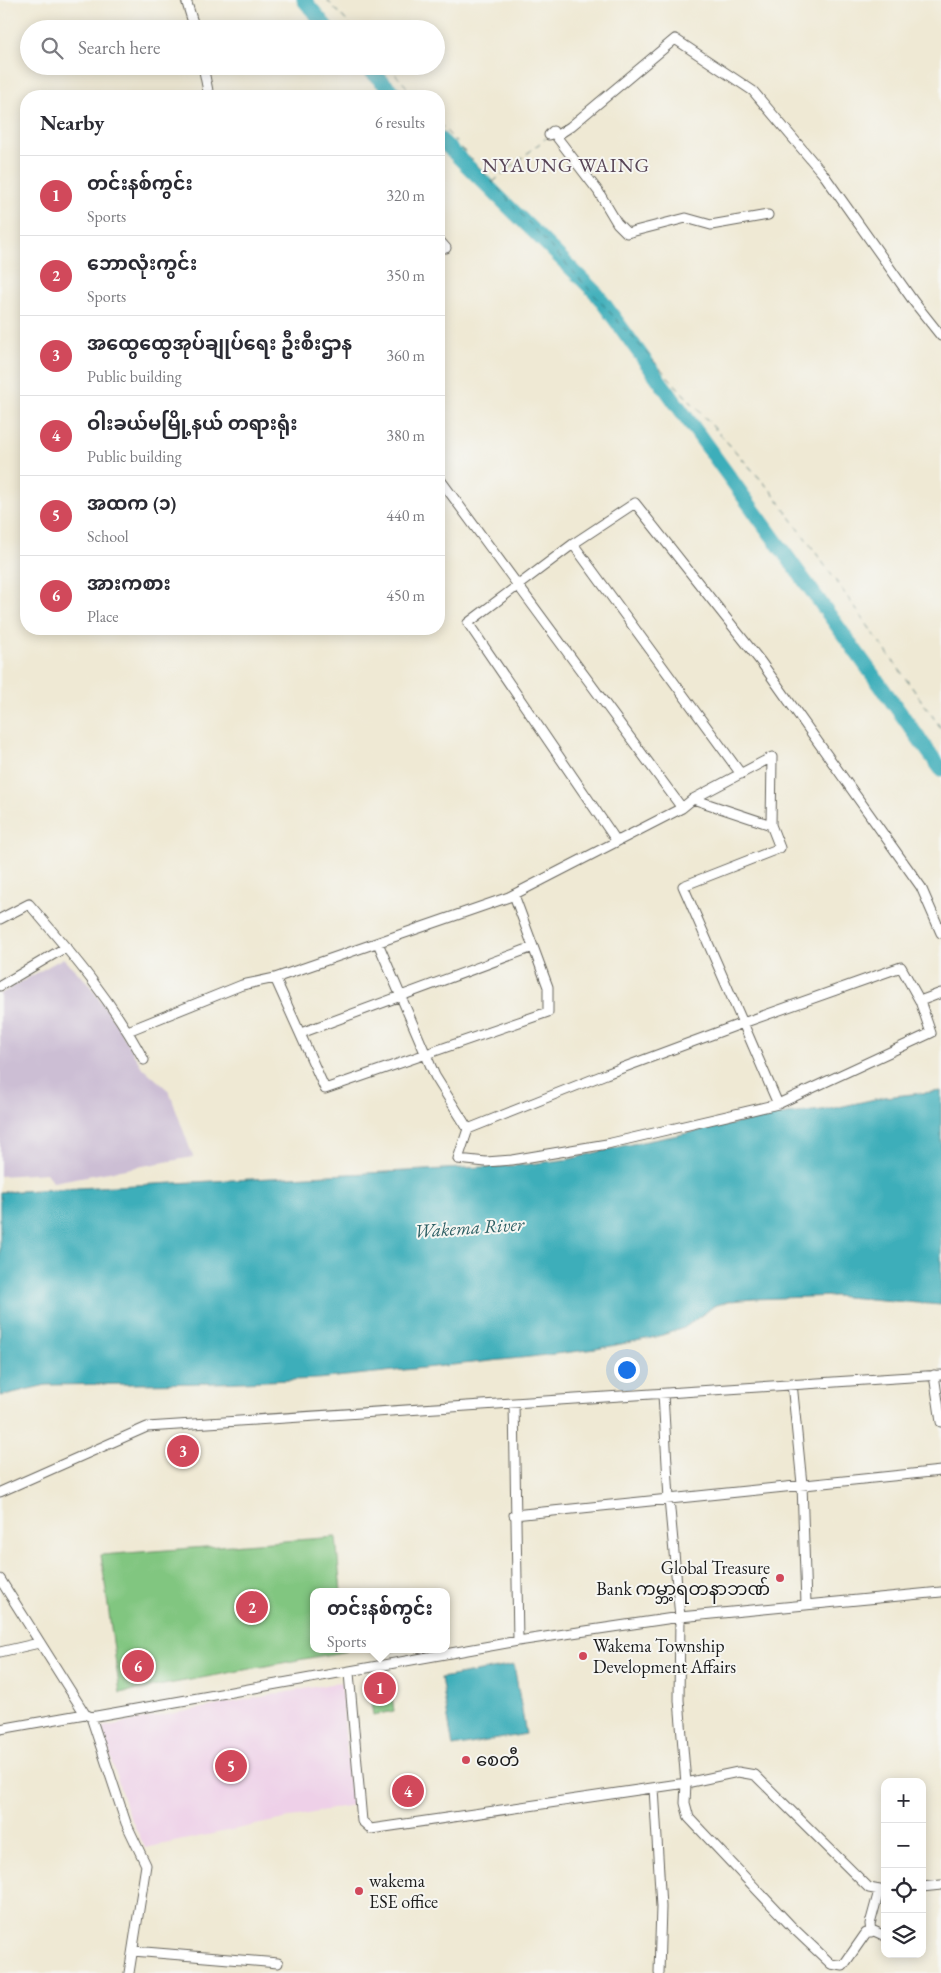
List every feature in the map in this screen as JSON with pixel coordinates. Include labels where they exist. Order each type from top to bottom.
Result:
[{"type":"street","points":[[186,0],[192,20]]},
{"type":"street","points":[[768,215],[711,225],[686,218],[627,233],[616,223],[598,191],[552,136],[675,39],[753,91],[824,175],[914,302],[941,336]]},
{"type":"street","points":[[205,75],[208,90]]},
{"type":"street","points":[[445,486],[682,808]]},
{"type":"street","points":[[616,840],[468,623],[573,544],[635,503],[761,662],[921,887],[941,933]]},
{"type":"street","points":[[573,544],[740,774]]},
{"type":"street","points":[[128,1031],[242,986],[275,978],[514,895],[616,840],[682,808],[693,799],[772,757],[771,825],[780,848],[683,886],[778,1104]]},
{"type":"street","points":[[693,799],[771,825]]},
{"type":"street","points":[[275,978],[325,1089],[548,1012],[548,987],[514,895]]},
{"type":"street","points":[[0,919],[29,904],[92,978],[128,1031],[144,1060]]},
{"type":"street","points":[[378,943],[435,1076],[468,1129]]},
{"type":"street","points":[[0,986],[66,947]]},
{"type":"street","points":[[301,1033],[533,947]]},
{"type":"street","points":[[901,967],[920,1001],[931,1033],[778,1104],[607,1144],[486,1162],[458,1159],[468,1129],[606,1074],[901,967]]},
{"type":"street","points":[[920,1001],[941,993]]},
{"type":"street","points":[[0,1492],[147,1427],[514,1402],[663,1394],[792,1383],[938,1375],[941,1422]]},
{"type":"street","points":[[792,1383],[802,1484],[806,1604]]},
{"type":"street","points":[[663,1394],[669,1499],[680,1618],[679,1700],[686,1783],[685,1803],[689,1818],[793,1928],[832,1964],[843,1966],[866,1933],[871,1932],[881,1935]]},
{"type":"street","points":[[514,1402],[514,1515],[518,1641]]},
{"type":"street","points":[[514,1515],[941,1471]]},
{"type":"street","points":[[0,1579],[39,1643],[88,1716],[126,1823],[146,1865],[129,1973]]},
{"type":"street","points":[[0,1729],[349,1673],[518,1641],[680,1618],[941,1592]]},
{"type":"street","points":[[0,1652],[39,1643]]},
{"type":"street","points":[[349,1673],[362,1821],[370,1829],[654,1788],[738,1772],[755,1775],[869,1888],[881,1891]]},
{"type":"street","points":[[654,1788],[661,1907],[659,1973]]},
{"type":"street","points":[[926,1887],[941,1885]]},
{"type":"street","points":[[871,1932],[870,1924],[881,1894]]},
{"type":"street","points":[[132,1951],[278,1963]]},
{"type":"shaded area","points":[[63,958],[88,983],[118,1027],[141,1066],[169,1091],[193,1157],[53,1182],[46,1173],[0,1176],[0,994]]},
{"type":"shaded area","points":[[341,1682],[351,1805],[145,1848],[126,1808],[102,1727]]},
{"type":"green space","points":[[336,1537],[341,1588],[310,1588],[310,1653],[336,1653],[120,1693],[101,1555]]},
{"type":"green space","points":[[389,1675],[394,1711],[373,1715],[367,1678]]},
{"type":"water","name":"Wakema River","points":[[941,1091],[941,1305],[834,1296],[730,1301],[714,1306],[684,1328],[656,1337],[596,1349],[317,1379],[216,1383],[46,1385],[0,1396],[0,1192],[522,1165],[570,1159],[622,1146],[779,1115],[830,1109],[884,1097]]},
{"type":"water","points":[[514,1665],[526,1734],[453,1747],[441,1678]]},
{"type":"waterway","points":[[304,0],[321,20]]},
{"type":"waterway","points":[[375,75],[391,90]]},
{"type":"waterway","points":[[445,144],[596,293],[941,769]]},
{"type":"ferry route","points":[[327,0],[346,20]]},
{"type":"ferry route","points":[[396,75],[410,90]]},
{"type":"ferry route","points":[[445,130],[773,493],[941,728]]},
{"type":"ferry route","points":[[493,182],[546,138]]},
{"type":"place","name":"အထွေထွေအုပ်ချုပ်ရေး ဦးစီးဌာန","points":[[183,1451]]},
{"type":"place","name":"Global Treasure Bank ကမ္ဘာ့ရတနာဘဏ်","points":[[780,1578]]},
{"type":"place","name":"ဘောလုံးကွင်း","points":[[252,1607]]},
{"type":"place","name":"Wakema Township Development Affairs","points":[[583,1656]]},
{"type":"place","name":"အားကစား","points":[[138,1666]]},
{"type":"place","name":"တင်းနစ်ကွင်း","points":[[380,1688]]},
{"type":"place","name":"စေတီ","points":[[466,1760]]},
{"type":"place","name":"အထက (၁)","points":[[231,1766]]},
{"type":"place","name":"ဝါးခယ်မမြို့နယ် တရားရုံး","points":[[408,1791]]},
{"type":"place","name":"wakema ESE office","points":[[359,1891]]},
{"type":"district","name":"NYAUNG WAING","points":[[566,165]]}]
